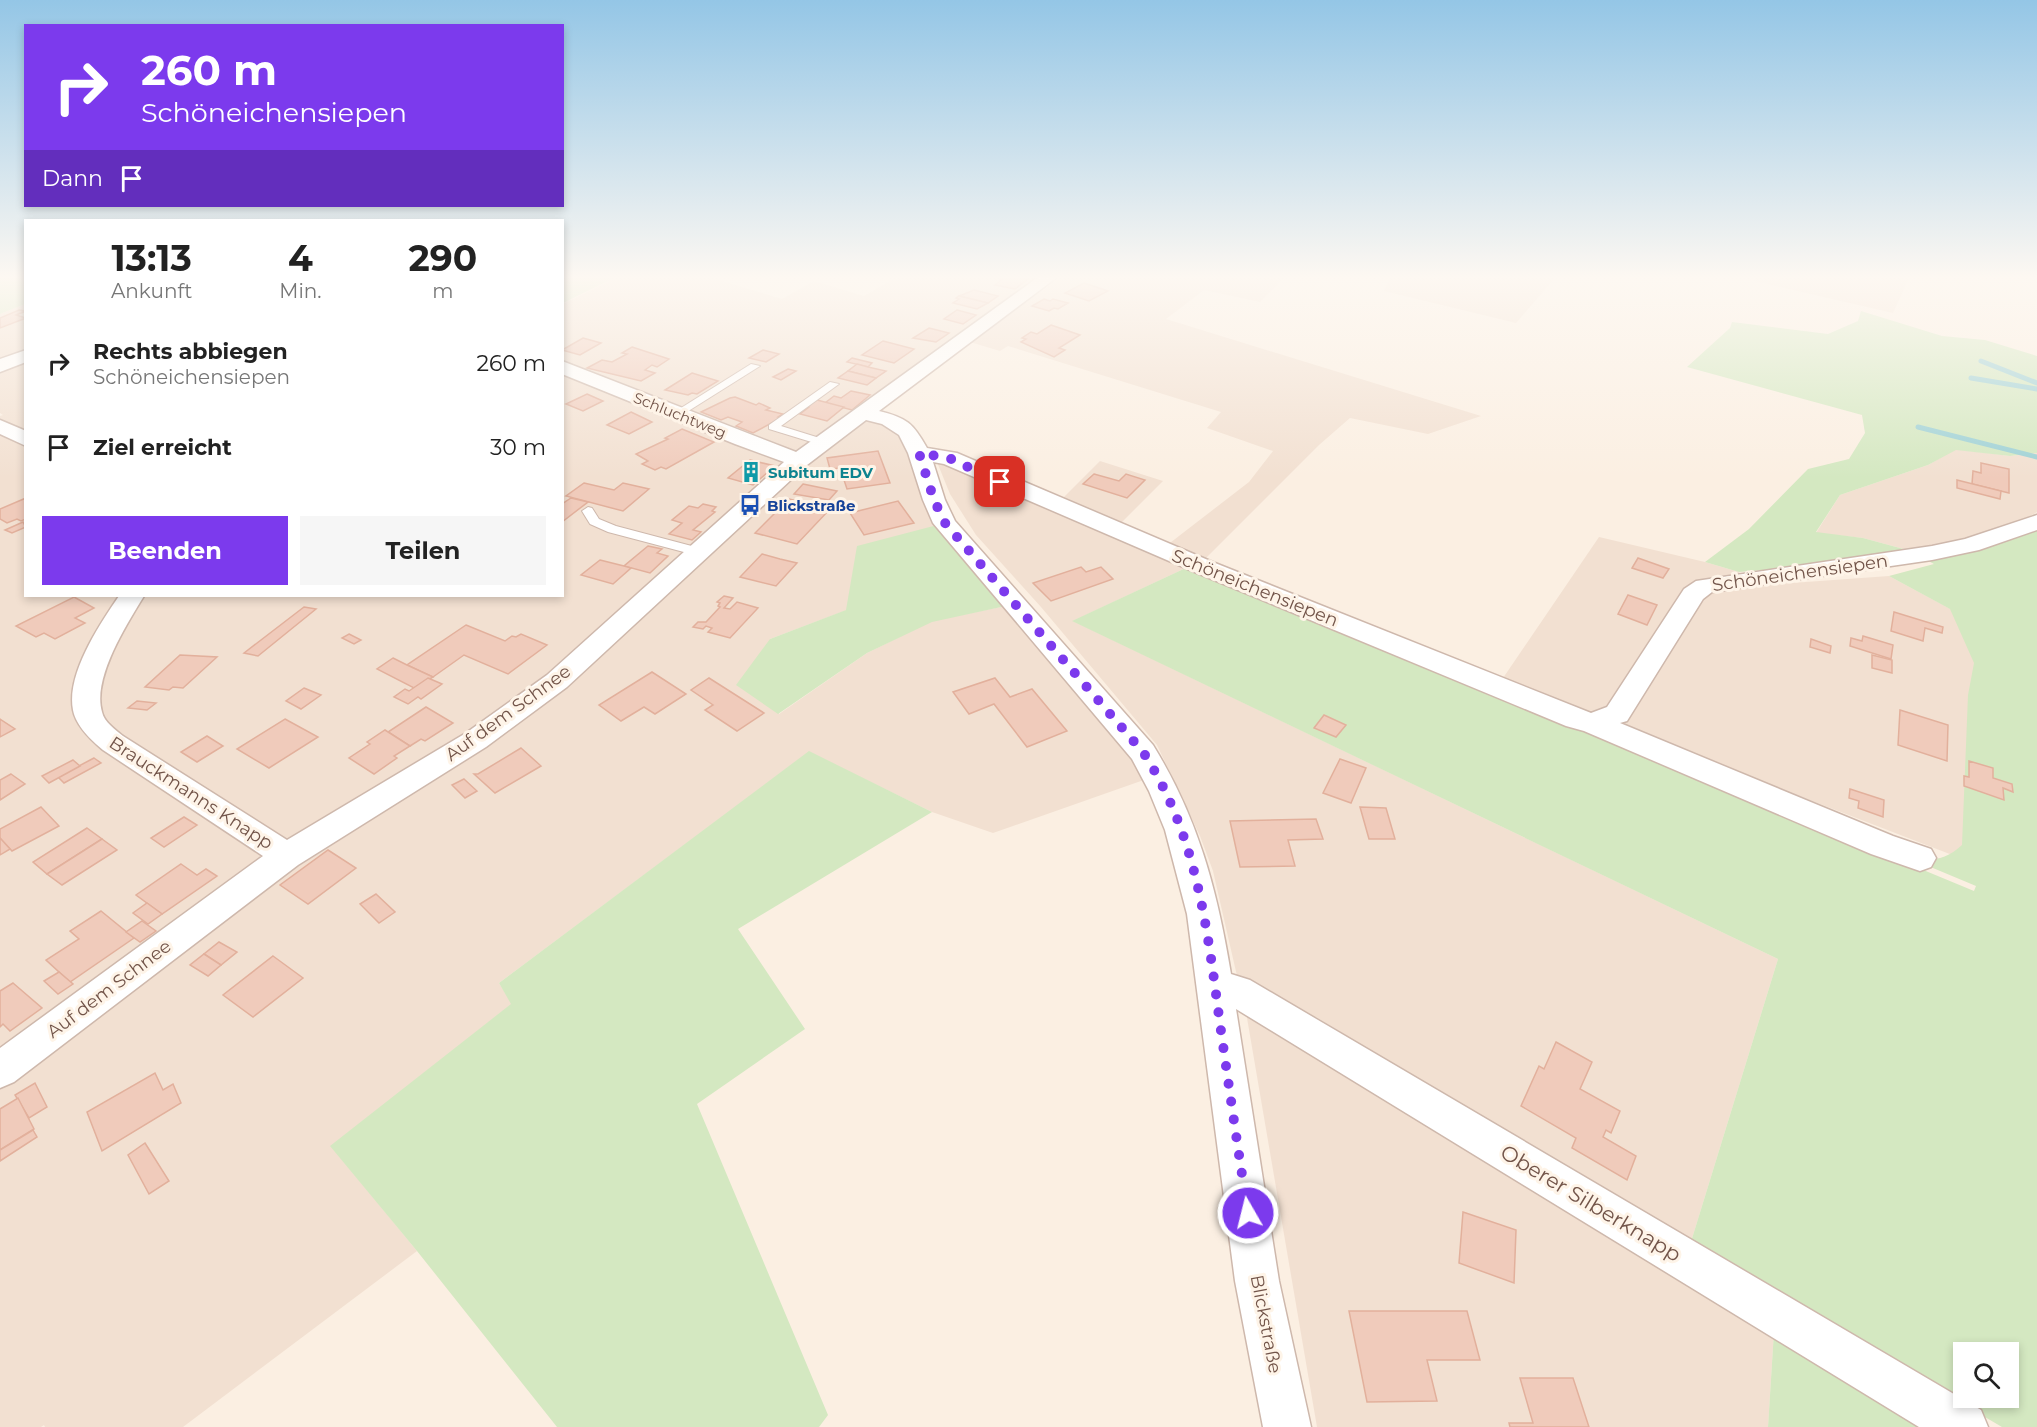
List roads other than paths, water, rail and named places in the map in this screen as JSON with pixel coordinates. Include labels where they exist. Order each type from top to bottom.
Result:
[{"type":"street","name":"Auf dem Schnee","points":[[0,1070],[287,856],[476,740],[557,681],[799,460],[956,345]]},
{"type":"street","points":[[0,366],[24,356]]},
{"type":"street","name":"Schluchtweg","points":[[564,368],[742,440],[799,460]]},
{"type":"street","name":"Blickstraße","points":[[862,413],[889,420],[907,431],[919,453],[934,500],[945,523],[1143,752],[1158,775],[1175,811],[1192,857],[1204,914],[1257,1281],[1287,1427]]},
{"type":"street","points":[[0,426],[24,440]]},
{"type":"street","name":"Schöneichensiepen","points":[[919,453],[949,458],[1206,568],[1576,720],[1592,723],[1861,836],[1920,858]]},
{"type":"street","name":"Schöneichensiepen","points":[[1592,723],[1617,714],[1693,594],[1705,586],[1932,554],[1971,544],[2037,522]]},
{"type":"street","name":"Brauckmanns Knapp","points":[[130,597],[108,636],[90,679],[86,698],[88,711],[94,723],[113,743],[287,856]]},
{"type":"street","name":"Oberer Silberknapp","points":[[1215,986],[1237,991],[1964,1427]]},
{"type":"lane","points":[[678,413],[755,366]]},
{"type":"lane","points":[[822,442],[773,427],[834,384]]},
{"type":"lane","points":[[588,511],[594,521],[612,530],[699,552]]},
{"type":"waterway","points":[[1981,361],[2037,383]]},
{"type":"waterway","points":[[1971,378],[2037,389]]},
{"type":"waterway","points":[[1918,427],[2037,457]]},
{"type":"place","name":"Subitum EDV","points":[[751,472]]},
{"type":"place","name":"Blickstraße","points":[[750,505]]}]
